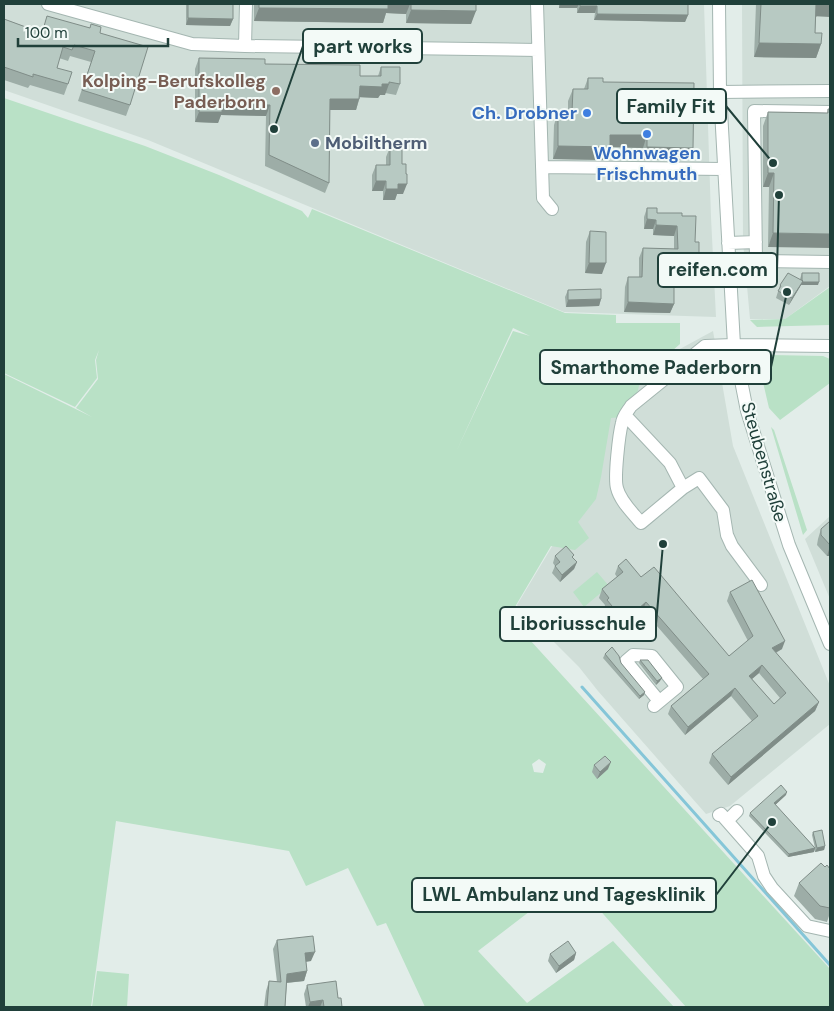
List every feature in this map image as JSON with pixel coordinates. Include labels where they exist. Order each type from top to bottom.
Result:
[{"type":"street","points":[[48,4],[192,44],[538,50]]},
{"type":"street","points":[[245,46],[246,4]]},
{"type":"street","points":[[538,4],[543,198],[552,209]]},
{"type":"street","name":"Steubenstraße","points":[[719,4],[720,92],[734,344],[748,411],[789,545],[830,644]]},
{"type":"street","points":[[720,92],[830,92]]},
{"type":"street","points":[[785,92],[786,112]]},
{"type":"street","points":[[830,112],[754,111],[756,261],[830,262]]},
{"type":"street","points":[[542,168],[724,169]]},
{"type":"street","points":[[728,242],[756,242]]},
{"type":"street","points":[[761,585],[732,546],[723,510],[699,478],[641,523],[621,498],[616,487],[618,444],[622,422],[631,406],[705,346],[734,344],[830,346]]},
{"type":"street","points":[[625,415],[670,464],[684,488]]},
{"type":"street","points":[[738,811],[723,818],[758,856],[764,876],[772,888],[807,926],[830,931]]},
{"type":"shaded area","points":[[4,4],[704,4],[716,317],[564,312],[148,140],[4,90]]},
{"type":"shaded area","points":[[742,4],[830,4],[830,286],[785,319],[750,319],[743,242]]},
{"type":"shaded area","points":[[713,331],[733,446],[830,686],[830,724],[730,806],[706,814],[579,667],[517,605],[590,483],[605,424],[624,397],[667,356]]},
{"type":"shaded area","points":[[830,516],[830,599],[805,539]]},
{"type":"green space","points":[[4,98],[145,146],[219,175],[302,211],[308,218],[312,209],[565,313],[616,315],[616,323],[680,323],[680,344],[641,378],[637,394],[622,417],[611,418],[596,499],[578,522],[589,538],[575,550],[551,546],[509,617],[830,969],[830,1007],[686,1007],[572,879],[478,951],[527,1003],[613,941],[674,1007],[425,1007],[386,923],[377,926],[348,868],[306,886],[289,851],[116,821],[91,1007],[4,1007],[4,374],[92,417],[76,408],[98,379],[96,360],[99,350],[95,360],[97,378],[75,407],[4,373]],"holes":[[[513,328],[530,336],[513,331],[456,452]],[[539,759],[546,764],[543,773],[534,772],[532,764]]]},
{"type":"green space","points":[[830,287],[830,325],[757,327],[750,320],[785,319]]},
{"type":"green space","points":[[771,355],[823,356],[830,359],[830,383],[780,420],[769,408],[759,365]]},
{"type":"green space","points":[[771,427],[774,430],[807,530],[803,535]]},
{"type":"green space","points":[[597,572],[609,586],[584,607],[573,592]]},
{"type":"green space","points":[[97,971],[129,974],[127,1007],[92,1007]]},
{"type":"building","points":[[188,4],[233,4],[233,19],[188,18]]},
{"type":"building","points":[[259,4],[388,4],[388,9],[259,8]]},
{"type":"building","points":[[411,4],[476,4],[476,11],[411,10]]},
{"type":"building","points":[[580,4],[688,4],[688,15],[597,14],[597,6],[580,6]]},
{"type":"building","points":[[761,4],[816,4],[815,33],[822,33],[821,44],[759,43]]},
{"type":"building","points":[[47,16],[90,28],[91,24],[101,27],[100,33],[148,47],[130,105],[82,90],[95,51],[74,45],[72,50],[63,47],[57,68],[72,72],[68,84],[33,74],[33,77],[4,67],[4,19],[42,33]]},
{"type":"building","points":[[199,58],[265,59],[265,64],[360,65],[360,76],[381,76],[381,67],[400,67],[400,84],[389,82],[389,84],[382,84],[382,87],[360,86],[359,99],[330,99],[329,183],[269,155],[270,105],[222,104],[222,112],[199,112]]},
{"type":"building","points":[[588,78],[603,78],[603,82],[694,83],[693,148],[647,147],[647,135],[610,135],[610,147],[558,146],[558,112],[572,112],[573,89],[588,89]]},
{"type":"building","points":[[828,109],[830,109],[830,234],[773,233],[774,173],[768,173],[768,112],[828,113]]},
{"type":"building","points":[[390,147],[402,147],[402,164],[406,164],[407,184],[398,184],[398,189],[386,189],[386,181],[376,181],[376,165],[390,165]]},
{"type":"building","points":[[647,208],[657,208],[657,213],[682,213],[682,216],[696,216],[695,242],[699,242],[699,260],[677,259],[677,265],[674,265],[674,304],[628,302],[628,277],[642,277],[643,248],[678,249],[677,226],[656,225],[656,220],[647,219]]},
{"type":"building","points":[[590,231],[606,232],[606,263],[589,263]]},
{"type":"building","points":[[788,273],[803,281],[792,298],[778,291]]},
{"type":"building","points":[[802,273],[819,273],[819,282],[802,282]]},
{"type":"building","points":[[601,289],[601,299],[568,300],[568,290]]},
{"type":"building","points":[[830,521],[830,545],[821,535],[821,529]]},
{"type":"building","points":[[566,546],[577,562],[562,575],[555,566],[560,562],[555,556]]},
{"type":"building","points":[[626,559],[641,577],[654,567],[729,656],[753,636],[730,592],[752,580],[785,641],[772,648],[819,702],[731,777],[712,754],[758,716],[735,688],[688,727],[671,706],[709,674],[646,602],[630,616],[623,607],[617,612],[607,600],[609,598],[602,589],[623,572],[618,566]],"holes":[[[762,665],[786,693],[774,704],[749,676]]]},
{"type":"building","points":[[612,647],[619,656],[621,663],[645,692],[640,696],[605,654]]},
{"type":"building","points":[[640,660],[648,660],[662,678],[657,681]]},
{"type":"building","points":[[605,756],[611,762],[600,772],[594,765]]},
{"type":"building","points":[[781,785],[787,792],[774,803],[815,848],[789,854],[750,813]]},
{"type":"building","points":[[822,830],[825,846],[817,848],[813,832]]},
{"type":"building","points":[[821,863],[825,867],[827,865],[830,869],[830,908],[820,906],[799,883]]},
{"type":"building","points":[[313,936],[315,952],[305,953],[307,971],[287,974],[285,1007],[267,1007],[269,981],[281,982],[277,940]]},
{"type":"building","points":[[568,941],[576,953],[559,966],[550,954]]},
{"type":"building","points":[[336,981],[338,998],[341,998],[342,1007],[324,1007],[323,1000],[310,1002],[307,985]]},
{"type":"waterway","points":[[582,687],[830,965]]},
{"type":"place","name":"Kolping-Berufskolleg Paderborn","points":[[276,91]]},
{"type":"place","name":"Ch. Drobner","points":[[587,113]]},
{"type":"place","name":"part works","points":[[274,129]]},
{"type":"place","name":"Wohnwagen Frischmuth","points":[[647,134]]},
{"type":"place","name":"Mobiltherm","points":[[315,143]]},
{"type":"place","name":"Family Fit","points":[[773,163]]},
{"type":"place","name":"reifen.com","points":[[779,195]]},
{"type":"place","name":"Smarthome Paderborn","points":[[787,292]]},
{"type":"place","name":"Liboriusschule","points":[[663,544]]},
{"type":"place","name":"LWL Ambulanz und Tagesklinik","points":[[772,822]]}]
